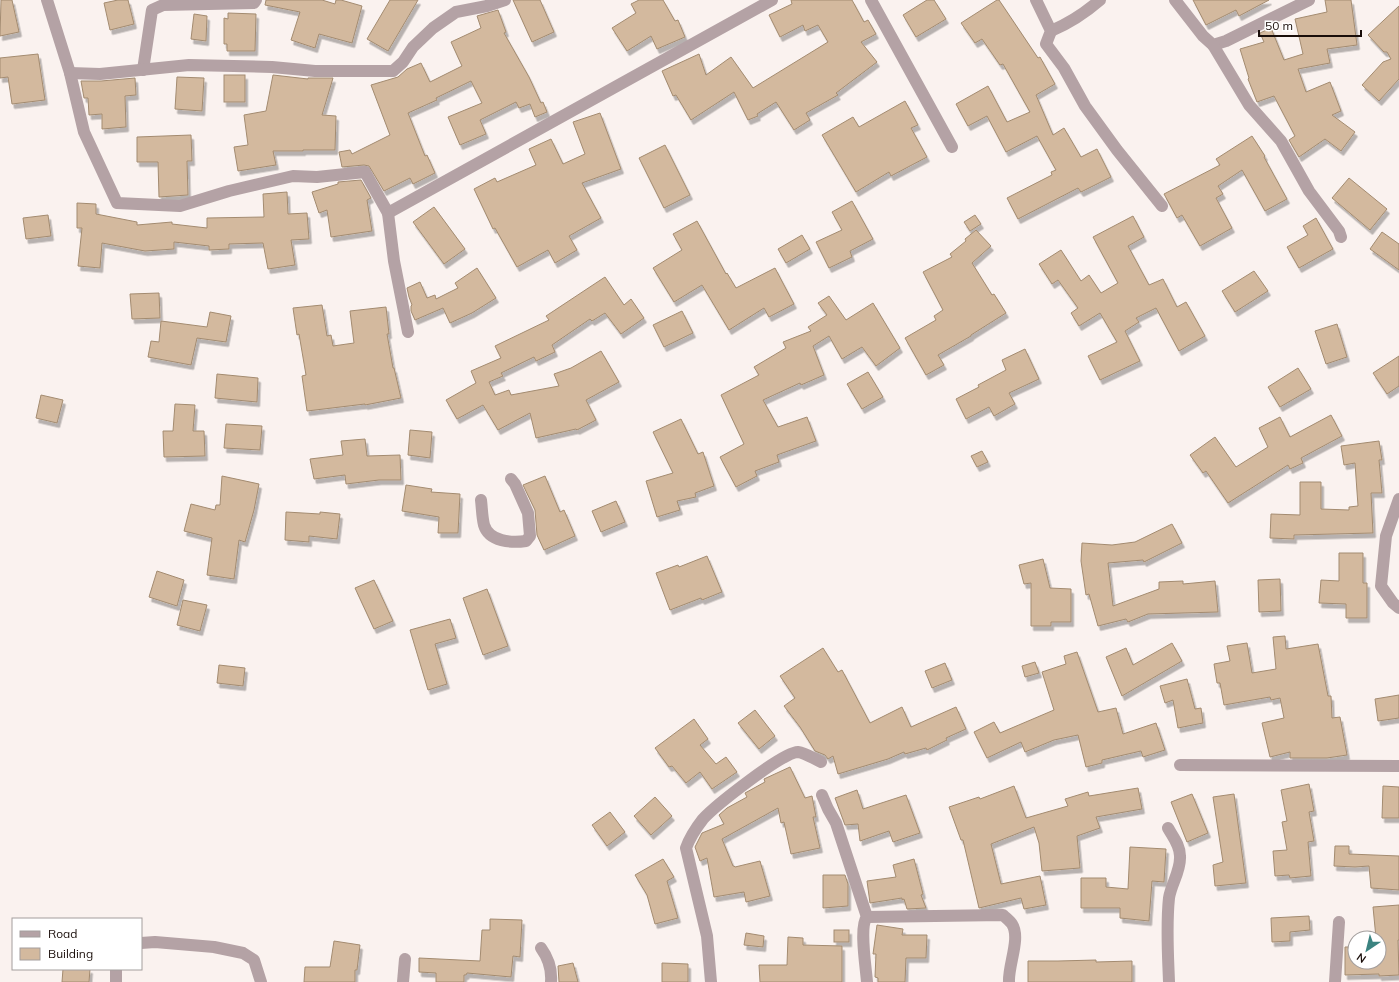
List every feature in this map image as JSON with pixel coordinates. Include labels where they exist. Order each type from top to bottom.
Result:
[{"type":"street","points":[[47,0],[70,73],[84,132],[118,203],[180,206],[229,191],[293,176],[317,177],[365,172],[388,213],[394,261],[408,332]]},
{"type":"street","points":[[143,70],[152,10],[163,5],[254,3],[256,0]]},
{"type":"street","points":[[70,73],[100,74],[189,65],[272,67],[315,71],[393,71],[403,62],[413,47],[433,28],[456,12],[487,6],[505,0]]},
{"type":"street","points":[[388,213],[772,0]]},
{"type":"street","points":[[871,0],[952,147]]},
{"type":"street","points":[[1036,0],[1051,31]]},
{"type":"street","points":[[1100,0],[1084,14],[1051,31],[1046,44],[1064,68],[1085,106],[1116,150],[1162,206]]},
{"type":"street","points":[[1175,0],[1202,36],[1213,45],[1249,105],[1281,141],[1309,191],[1341,237]]},
{"type":"street","points":[[1213,45],[1226,41],[1309,0]]},
{"type":"street","points":[[481,500],[486,530],[494,537],[510,542],[526,541],[530,536],[528,513],[515,484],[511,479]]},
{"type":"street","points":[[1399,499],[1396,521],[1386,536],[1381,586],[1393,603],[1399,608]]},
{"type":"street","points":[[711,982],[707,936],[686,848],[691,835],[704,818],[740,787],[788,755],[798,752],[808,755],[821,762]]},
{"type":"street","points":[[1180,765],[1399,766]]},
{"type":"street","points":[[822,795],[836,823],[867,917],[863,929],[867,982]]},
{"type":"street","points":[[1168,828],[1178,844],[1181,856],[1178,873],[1170,896],[1167,927],[1169,982]]},
{"type":"street","points":[[867,917],[1003,915],[1012,924],[1016,937],[1008,973],[1009,982]]},
{"type":"street","points":[[1335,982],[1339,922]]},
{"type":"street","points":[[142,943],[155,942],[214,947],[243,953],[254,960],[261,982]]},
{"type":"street","points":[[542,948],[548,958],[552,973],[551,982]]},
{"type":"street","points":[[402,982],[405,959]]},
{"type":"street","points":[[116,970],[116,982]]},
{"type":"building","points":[[1,0],[12,0],[19,32],[0,36]]},
{"type":"building","points":[[118,0],[128,0],[134,24],[110,30],[104,3]]},
{"type":"building","points":[[266,0],[322,0],[335,4],[336,0],[341,0],[362,6],[352,43],[319,34],[315,48],[291,40],[300,12],[265,5]]},
{"type":"building","points":[[390,0],[418,0],[388,51],[367,39]]},
{"type":"building","points":[[513,0],[540,0],[554,32],[532,42]]},
{"type":"building","points":[[639,0],[663,0],[675,21],[678,20],[685,37],[657,49],[651,36],[627,51],[612,28],[636,13],[631,4]]},
{"type":"building","points":[[791,0],[852,0],[864,22],[868,20],[876,34],[861,42],[877,62],[836,93],[838,95],[806,113],[810,120],[794,130],[776,102],[757,114],[758,116],[748,120],[734,92],[691,120],[676,95],[673,96],[662,71],[699,54],[706,75],[731,57],[753,88],[828,42],[818,25],[805,31],[803,25],[780,37],[769,15],[792,4]]},
{"type":"building","points":[[927,0],[934,0],[946,19],[916,37],[903,15]]},
{"type":"building","points":[[999,0],[1038,58],[1040,57],[1055,84],[1036,95],[1053,135],[1064,128],[1081,157],[1097,149],[1111,177],[1081,192],[1078,188],[1018,219],[1007,198],[1052,175],[1051,172],[1056,170],[1037,136],[1006,152],[987,116],[968,126],[956,104],[988,86],[1007,122],[1030,112],[1003,64],[1000,65],[982,39],[975,43],[961,23]]},
{"type":"building","points":[[1193,0],[1269,0],[1239,16],[1236,10],[1206,25]]},
{"type":"building","points":[[1325,0],[1351,0],[1357,45],[1327,49],[1330,63],[1298,69],[1306,92],[1330,82],[1341,111],[1332,115],[1355,132],[1341,151],[1325,139],[1299,157],[1289,140],[1295,136],[1274,96],[1257,102],[1248,79],[1249,78],[1240,49],[1264,42],[1260,33],[1271,28],[1284,60],[1303,54],[1295,19],[1327,12]]},
{"type":"building","points":[[1399,6],[1399,79],[1379,101],[1362,85],[1383,62],[1391,59],[1387,52],[1384,52],[1368,35]]},
{"type":"building","points":[[498,10],[506,32],[504,33],[529,77],[541,103],[543,102],[547,112],[535,117],[530,104],[519,108],[516,102],[480,120],[486,134],[460,145],[448,117],[482,103],[471,81],[436,98],[437,100],[408,113],[425,156],[427,155],[435,173],[413,184],[410,178],[384,191],[369,166],[342,167],[339,152],[350,150],[352,154],[390,135],[371,85],[398,77],[407,69],[421,63],[430,82],[462,66],[451,42],[481,28],[477,16]]},
{"type":"building","points":[[228,13],[256,14],[255,51],[227,51],[227,44],[224,44],[224,18],[228,19]]},
{"type":"building","points":[[194,14],[207,16],[206,41],[191,39]]},
{"type":"building","points":[[38,54],[45,100],[12,104],[8,77],[0,78],[0,58]]},
{"type":"building","points":[[224,75],[245,75],[245,102],[224,102]]},
{"type":"building","points":[[273,75],[308,79],[333,78],[322,115],[336,116],[335,150],[273,151],[276,165],[238,171],[234,147],[248,145],[244,115],[266,111]]},
{"type":"building","points":[[177,77],[204,78],[202,111],[175,109]]},
{"type":"building","points":[[135,78],[136,95],[125,96],[126,127],[102,129],[102,114],[89,115],[88,98],[84,98],[81,81]]},
{"type":"building","points":[[905,101],[918,125],[911,128],[927,157],[891,176],[889,172],[856,192],[822,135],[853,117],[859,127]]},
{"type":"building","points":[[600,113],[621,169],[582,183],[601,218],[569,236],[577,250],[555,263],[548,250],[517,267],[495,228],[493,229],[474,189],[495,178],[497,182],[536,165],[529,149],[551,139],[563,164],[585,154],[573,122]]},
{"type":"building","points":[[191,135],[192,161],[187,161],[188,195],[159,197],[158,162],[137,162],[137,137]]},
{"type":"building","points":[[1252,136],[1265,156],[1264,157],[1287,199],[1265,211],[1242,170],[1218,186],[1223,194],[1216,198],[1232,228],[1200,246],[1182,215],[1177,218],[1164,194],[1220,165],[1216,159]]},
{"type":"building","points":[[665,145],[690,195],[664,208],[639,158]]},
{"type":"building","points":[[1349,178],[1387,209],[1370,230],[1332,198]]},
{"type":"building","points":[[361,180],[371,198],[367,200],[372,231],[331,237],[327,210],[319,213],[312,192],[338,184],[338,182]]},
{"type":"building","points":[[287,192],[288,214],[307,213],[309,239],[291,240],[295,265],[268,269],[263,243],[229,244],[229,249],[209,250],[209,246],[174,242],[174,249],[145,251],[102,243],[100,268],[78,266],[82,228],[77,228],[77,203],[96,204],[96,214],[137,222],[137,225],[172,222],[172,224],[207,228],[207,218],[264,217],[263,194]]},
{"type":"building","points":[[852,201],[873,239],[850,251],[852,257],[829,268],[816,242],[842,230],[832,212]]},
{"type":"building","points":[[434,207],[465,249],[444,264],[413,222]]},
{"type":"building","points":[[48,215],[51,236],[26,239],[23,218]]},
{"type":"building","points":[[975,215],[981,224],[970,231],[964,222]]},
{"type":"building","points":[[1133,216],[1144,237],[1128,246],[1149,285],[1163,279],[1177,307],[1186,302],[1205,336],[1179,351],[1156,308],[1136,318],[1139,322],[1125,331],[1140,361],[1100,380],[1088,356],[1117,342],[1100,313],[1079,326],[1071,313],[1078,308],[1058,280],[1052,284],[1039,264],[1061,250],[1081,281],[1089,275],[1101,293],[1118,283],[1093,237]]},
{"type":"building","points":[[1316,218],[1333,249],[1299,268],[1287,247],[1308,235],[1303,226]]},
{"type":"building","points":[[697,221],[726,274],[727,273],[736,288],[775,268],[794,304],[769,317],[764,308],[729,330],[702,285],[674,302],[653,268],[682,250],[673,234]]},
{"type":"building","points":[[976,230],[991,246],[972,263],[992,295],[994,294],[1006,313],[938,355],[944,365],[926,375],[905,338],[936,320],[934,316],[943,310],[923,272],[952,257],[950,254],[966,241],[965,239]]},
{"type":"building","points":[[1382,232],[1399,244],[1399,270],[1370,249]]},
{"type":"building","points":[[802,235],[810,249],[786,263],[778,249]]},
{"type":"building","points":[[477,268],[496,298],[472,313],[450,323],[443,308],[415,320],[411,311],[412,305],[407,288],[420,282],[427,298],[435,295],[436,299],[458,288],[455,283]]},
{"type":"building","points":[[1254,271],[1268,291],[1235,312],[1222,291]]},
{"type":"building","points":[[605,277],[624,305],[631,299],[644,318],[621,334],[605,313],[592,321],[590,319],[552,345],[555,352],[536,361],[534,357],[501,373],[503,376],[489,382],[495,395],[509,390],[511,395],[559,386],[554,374],[571,368],[601,351],[619,382],[586,400],[596,420],[577,430],[536,438],[530,413],[498,430],[483,405],[457,419],[446,400],[476,383],[471,371],[501,358],[495,346],[549,320],[546,316]]},
{"type":"building","points":[[159,293],[160,318],[132,319],[130,294]]},
{"type":"building","points":[[829,296],[846,320],[873,303],[900,348],[876,366],[862,347],[842,359],[829,336],[813,346],[824,375],[801,385],[800,383],[763,400],[778,427],[807,417],[816,441],[777,455],[779,462],[755,471],[757,476],[736,487],[720,457],[744,444],[721,395],[759,375],[754,367],[786,348],[783,342],[811,331],[808,327],[827,315],[818,303]]},
{"type":"building","points":[[322,305],[327,336],[331,335],[333,346],[354,343],[350,311],[386,307],[389,334],[387,334],[393,368],[401,398],[365,405],[307,411],[302,376],[306,375],[299,334],[297,335],[293,308]]},
{"type":"building","points":[[682,311],[693,333],[664,347],[653,325]]},
{"type":"building","points":[[210,312],[231,316],[226,342],[197,338],[191,365],[148,357],[151,341],[159,342],[161,321],[207,327]]},
{"type":"building","points":[[1337,324],[1347,357],[1326,364],[1315,331]]},
{"type":"building","points":[[1025,349],[1039,379],[1009,393],[1015,404],[994,416],[989,407],[966,419],[956,399],[1006,370],[1002,360]]},
{"type":"building","points":[[1399,356],[1399,386],[1387,394],[1373,373]]},
{"type":"building","points":[[1298,368],[1311,389],[1280,407],[1268,387]]},
{"type":"building","points":[[868,372],[883,397],[862,409],[847,384]]},
{"type":"building","points":[[217,374],[258,378],[257,402],[215,398]]},
{"type":"building","points":[[41,395],[63,400],[57,423],[36,418]]},
{"type":"building","points":[[175,404],[195,405],[193,431],[204,431],[205,456],[164,457],[163,431],[173,431]]},
{"type":"building","points":[[1331,415],[1342,436],[1301,458],[1303,463],[1290,469],[1288,465],[1228,503],[1206,471],[1203,473],[1190,455],[1215,437],[1236,467],[1268,447],[1259,428],[1280,417],[1290,437]]},
{"type":"building","points":[[681,419],[698,454],[703,452],[714,486],[695,493],[696,497],[677,501],[680,510],[657,517],[646,481],[673,473],[653,432]]},
{"type":"building","points":[[226,424],[262,426],[260,450],[224,448]]},
{"type":"building","points":[[410,430],[432,432],[430,458],[408,455]]},
{"type":"building","points":[[365,439],[367,456],[400,455],[401,480],[379,480],[346,484],[345,475],[314,479],[310,459],[343,455],[341,441]]},
{"type":"building","points":[[1379,441],[1382,460],[1379,460],[1382,493],[1371,493],[1373,533],[1294,535],[1294,539],[1270,538],[1271,514],[1300,515],[1300,482],[1321,482],[1321,509],[1349,510],[1349,507],[1358,506],[1355,463],[1344,465],[1341,446]]},
{"type":"building","points":[[982,451],[988,462],[977,467],[971,456]]},
{"type":"building","points":[[222,476],[259,484],[254,510],[245,542],[239,540],[234,579],[207,575],[212,538],[184,531],[191,504],[215,510],[216,505],[220,505]]},
{"type":"building","points":[[545,476],[560,512],[564,510],[575,536],[544,550],[537,535],[535,510],[523,485]]},
{"type":"building","points":[[406,485],[432,489],[431,492],[460,494],[458,533],[438,533],[439,517],[402,511]]},
{"type":"building","points":[[616,501],[625,522],[601,532],[592,511]]},
{"type":"building","points":[[286,512],[320,514],[320,512],[340,514],[337,539],[309,536],[309,542],[285,540]]},
{"type":"building","points":[[1172,524],[1182,543],[1144,562],[1143,560],[1108,563],[1113,606],[1159,589],[1159,582],[1183,581],[1183,584],[1215,581],[1218,612],[1148,614],[1128,622],[1126,619],[1098,626],[1089,594],[1086,595],[1081,561],[1082,543],[1112,545],[1135,542]]},
{"type":"building","points":[[1339,553],[1363,553],[1363,583],[1367,583],[1367,618],[1346,618],[1346,604],[1319,603],[1321,580],[1339,581]]},
{"type":"building","points":[[707,556],[722,592],[670,610],[656,573],[678,565],[679,567]]},
{"type":"building","points":[[1043,559],[1050,588],[1071,589],[1071,622],[1051,622],[1051,626],[1031,626],[1031,583],[1024,584],[1019,565]]},
{"type":"building","points":[[157,571],[184,580],[177,606],[149,597]]},
{"type":"building","points":[[1280,579],[1281,611],[1259,612],[1258,580]]},
{"type":"building","points":[[374,580],[393,621],[374,629],[355,588]]},
{"type":"building","points":[[487,589],[508,646],[483,655],[463,598]]},
{"type":"building","points":[[183,600],[207,605],[200,631],[177,625]]},
{"type":"building","points":[[450,619],[456,638],[435,644],[447,684],[428,690],[410,630]]},
{"type":"building","points":[[1285,636],[1286,649],[1318,644],[1328,696],[1331,696],[1332,718],[1340,717],[1347,755],[1327,758],[1290,758],[1290,752],[1270,757],[1262,723],[1284,718],[1280,698],[1271,700],[1270,697],[1224,705],[1220,683],[1217,683],[1214,664],[1230,661],[1227,646],[1247,643],[1252,673],[1276,669],[1273,637]]},
{"type":"building","points":[[1172,643],[1182,661],[1122,696],[1106,657],[1126,648],[1133,665]]},
{"type":"building","points":[[823,648],[838,672],[842,670],[870,723],[902,707],[911,727],[956,707],[966,729],[946,738],[947,740],[927,750],[926,748],[905,754],[904,752],[888,759],[838,774],[833,756],[828,759],[825,755],[815,751],[800,727],[784,706],[795,698],[780,676]]},
{"type":"building","points":[[1077,652],[1098,712],[1116,708],[1123,734],[1156,723],[1165,750],[1143,757],[1141,751],[1102,760],[1102,763],[1086,767],[1078,735],[1054,740],[1025,752],[1021,742],[987,758],[974,732],[994,722],[1000,733],[1054,710],[1042,672],[1066,664],[1064,656]]},
{"type":"building","points":[[1035,662],[1039,673],[1025,677],[1022,666]]},
{"type":"building","points":[[945,663],[952,680],[932,688],[925,671]]},
{"type":"building","points":[[219,665],[245,668],[243,686],[217,683]]},
{"type":"building","points":[[1187,679],[1195,709],[1201,708],[1203,723],[1178,728],[1173,700],[1165,703],[1160,686]]},
{"type":"building","points":[[1399,695],[1399,718],[1378,721],[1375,699]]},
{"type":"building","points":[[755,710],[775,736],[759,749],[738,723]]},
{"type":"building","points":[[694,719],[708,739],[700,745],[716,764],[726,757],[737,772],[712,789],[700,772],[686,783],[672,766],[669,767],[655,748]]},
{"type":"building","points":[[790,767],[805,798],[812,796],[816,817],[813,817],[820,848],[791,854],[784,822],[781,823],[778,808],[722,839],[733,866],[735,867],[760,861],[770,896],[746,902],[744,892],[714,897],[707,858],[700,861],[695,847],[702,833],[724,824],[719,815],[727,808],[747,797],[745,793],[765,782],[764,779]]},
{"type":"building","points":[[1309,784],[1314,811],[1309,812],[1314,841],[1308,842],[1311,876],[1290,878],[1289,875],[1275,876],[1273,851],[1287,850],[1282,822],[1287,821],[1281,790]]},
{"type":"building","points":[[1014,786],[1026,818],[1068,806],[1065,799],[1088,792],[1089,796],[1138,788],[1142,809],[1096,817],[1100,828],[1077,836],[1080,868],[1042,871],[1039,843],[1034,827],[991,844],[1001,884],[1040,876],[1046,905],[1024,909],[1021,898],[979,908],[963,840],[961,840],[949,807],[979,797],[980,799]]},
{"type":"building","points":[[1383,786],[1399,787],[1399,818],[1382,818]]},
{"type":"building","points":[[857,790],[863,809],[906,795],[920,833],[893,842],[889,831],[860,841],[858,824],[845,825],[835,798]]},
{"type":"building","points":[[1192,794],[1208,833],[1187,842],[1171,802]]},
{"type":"building","points":[[1234,794],[1246,883],[1215,886],[1213,865],[1223,862],[1213,797]]},
{"type":"building","points":[[655,797],[672,816],[651,835],[634,816]]},
{"type":"building","points":[[610,812],[625,832],[607,846],[592,825]]},
{"type":"building","points":[[1335,846],[1349,846],[1349,854],[1399,856],[1399,890],[1371,888],[1369,866],[1334,866]]},
{"type":"building","points":[[1130,847],[1166,849],[1164,882],[1152,881],[1149,921],[1120,918],[1120,908],[1081,908],[1081,878],[1106,878],[1106,887],[1128,889]]},
{"type":"building","points":[[663,859],[674,877],[667,881],[678,918],[655,924],[647,895],[635,875]]},
{"type":"building","points":[[914,859],[923,894],[921,895],[926,908],[907,909],[904,899],[902,900],[902,898],[870,903],[867,881],[896,877],[893,865]]},
{"type":"building","points":[[823,875],[845,875],[848,884],[848,906],[823,908]]},
{"type":"building","points":[[1399,905],[1399,975],[1345,975],[1345,947],[1347,947],[1347,970],[1387,970],[1387,930],[1375,930],[1373,907]]},
{"type":"building","points":[[1309,916],[1310,930],[1290,932],[1290,941],[1272,942],[1271,918]]},
{"type":"building","points":[[490,919],[522,920],[520,957],[513,956],[511,977],[467,973],[464,975],[464,982],[436,982],[436,973],[419,972],[419,958],[480,961],[482,930],[490,930]]},
{"type":"building","points":[[877,925],[903,929],[902,935],[927,935],[926,958],[906,958],[905,982],[878,982],[878,978],[875,977],[876,954],[873,954]]},
{"type":"building","points":[[834,930],[849,930],[849,942],[834,942]]},
{"type":"building","points":[[746,933],[764,936],[763,947],[744,945]]},
{"type":"building","points":[[788,937],[803,938],[803,945],[842,946],[842,982],[760,982],[759,965],[787,965]]},
{"type":"building","points":[[334,941],[360,945],[357,970],[355,970],[355,982],[304,982],[305,967],[330,967]]},
{"type":"building","points":[[1096,960],[1096,962],[1132,961],[1132,982],[1028,982],[1028,961]]},
{"type":"building","points":[[573,963],[578,982],[559,982],[558,966]]},
{"type":"building","points":[[662,963],[688,964],[688,982],[662,982]]},
{"type":"building","points":[[63,970],[90,970],[89,982],[62,982]]}]
